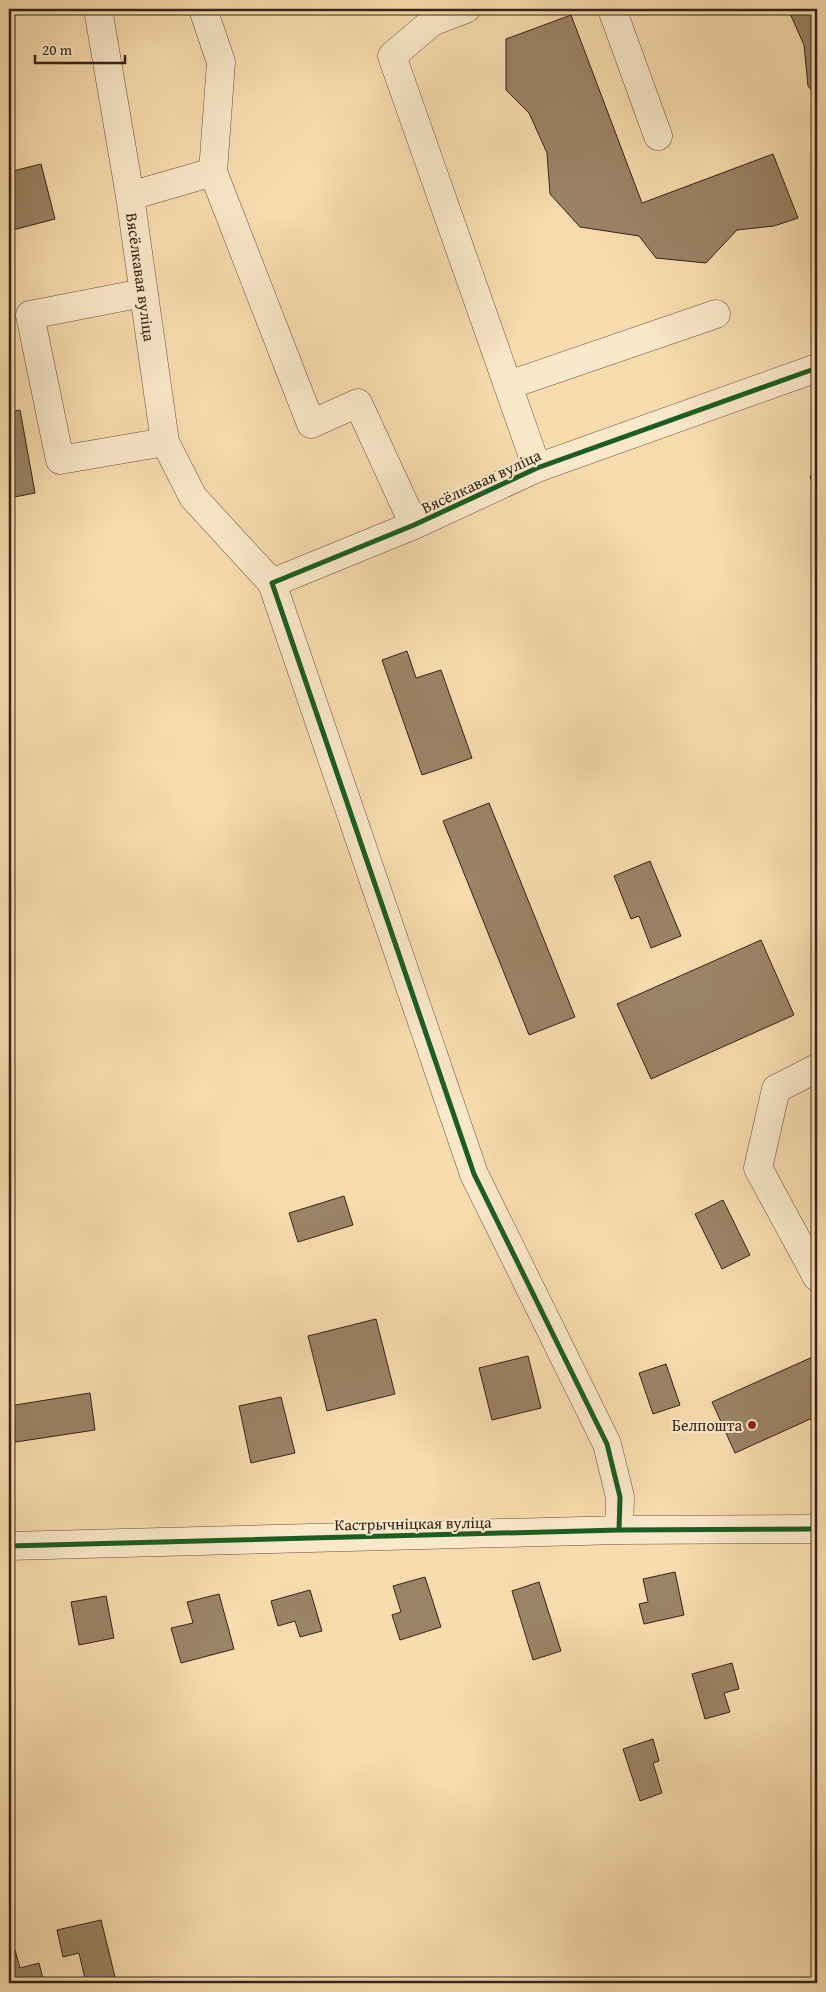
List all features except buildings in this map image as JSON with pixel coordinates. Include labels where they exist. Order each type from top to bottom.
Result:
[{"type":"street","name":"Вясёлкавая вуліца","points":[[98,9],[130,196],[165,442],[194,497],[272,583],[414,525],[537,468],[817,368]]},
{"type":"street","points":[[203,9],[221,62],[213,172],[311,424],[358,403],[414,525]]},
{"type":"street","points":[[466,9],[430,15],[392,56],[537,468]]},
{"type":"street","points":[[612,9],[658,136]]},
{"type":"street","points":[[130,196],[213,172]]},
{"type":"street","points":[[143,293],[30,314],[60,460],[165,442]]},
{"type":"street","points":[[509,385],[716,314]]},
{"type":"street","points":[[272,583],[474,1174],[607,1444],[620,1497],[619,1530]]},
{"type":"street","points":[[817,1068],[776,1089],[758,1168],[817,1277]]},
{"type":"street","name":"Кастрычніцкая вуліца","points":[[9,1546],[619,1530],[817,1529]]},
{"type":"cycle path","points":[[619,1530],[620,1497],[607,1444],[474,1174],[272,583],[414,525],[537,468],[817,368]]},
{"type":"cycle path","points":[[9,1546],[619,1530],[817,1529]]},
{"type":"place","name":"Белпошта","points":[[752,1425]]}]
